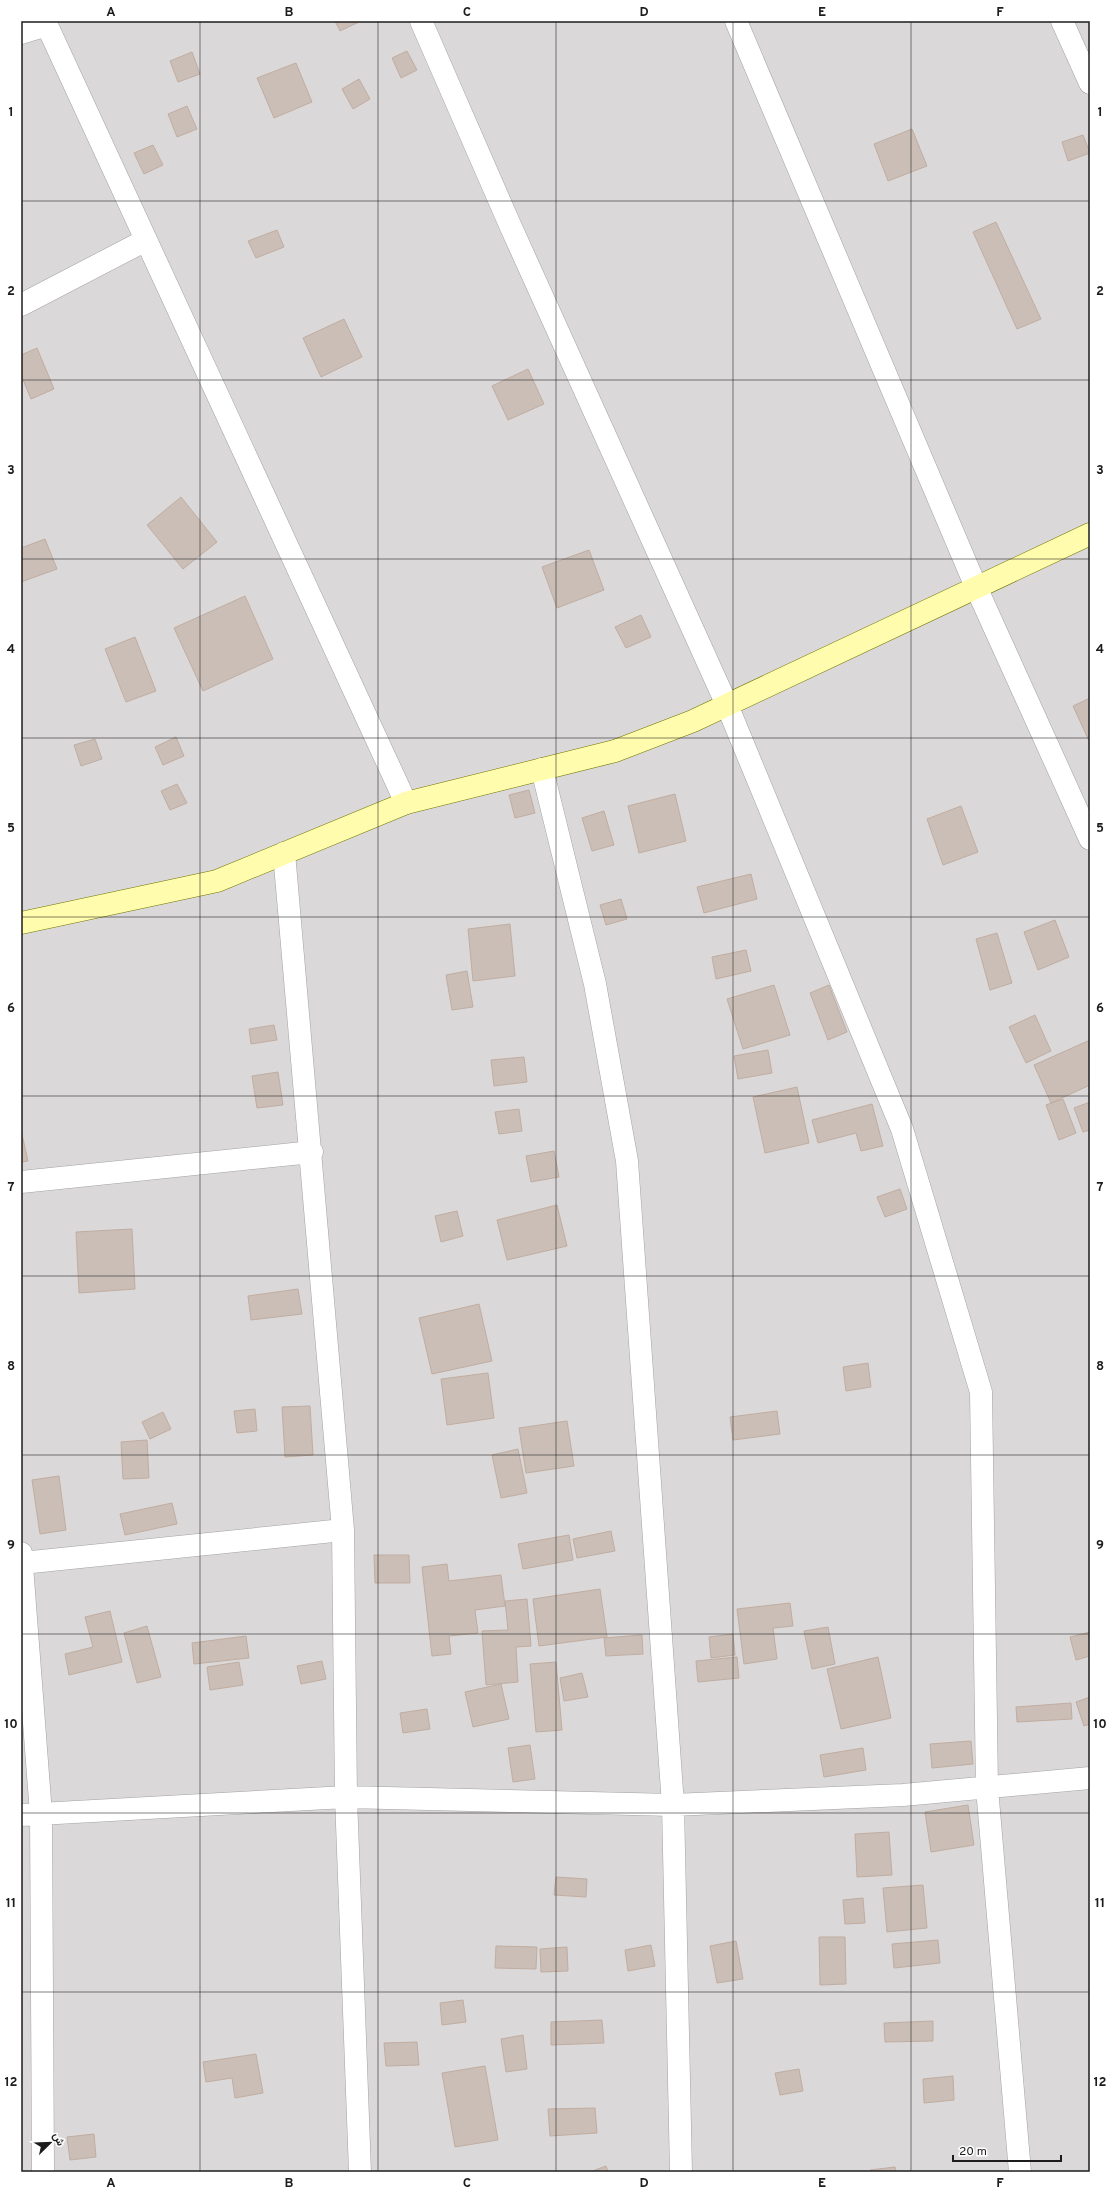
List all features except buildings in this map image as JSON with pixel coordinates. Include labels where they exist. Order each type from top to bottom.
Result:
[{"type":"street","points":[[421,21],[510,225],[727,705],[902,1129],[981,1392],[987,1788],[1020,2172]]},
{"type":"street","points":[[736,21],[976,587],[1090,839]]},
{"type":"street","points":[[1062,21],[1090,83]]},
{"type":"street","points":[[21,33],[46,23],[406,803]]},
{"type":"street","points":[[21,304],[146,240]]},
{"type":"street","points":[[21,924],[217,881],[406,803],[615,751],[693,721],[1090,534]]},
{"type":"street","points":[[542,769],[595,984],[627,1161],[673,1805],[682,2172]]},
{"type":"street","points":[[284,853],[312,1152],[343,1530],[346,1797],[360,2172]]},
{"type":"street","points":[[21,1182],[312,1152]]},
{"type":"street","points":[[42,2172],[22,1558],[343,1530]]},
{"type":"street","points":[[31,1815],[346,1797],[673,1805],[903,1795],[1090,1778]]},
{"type":"shaded area","points":[[21,21],[1090,21],[1090,2172],[21,2172]]}]
